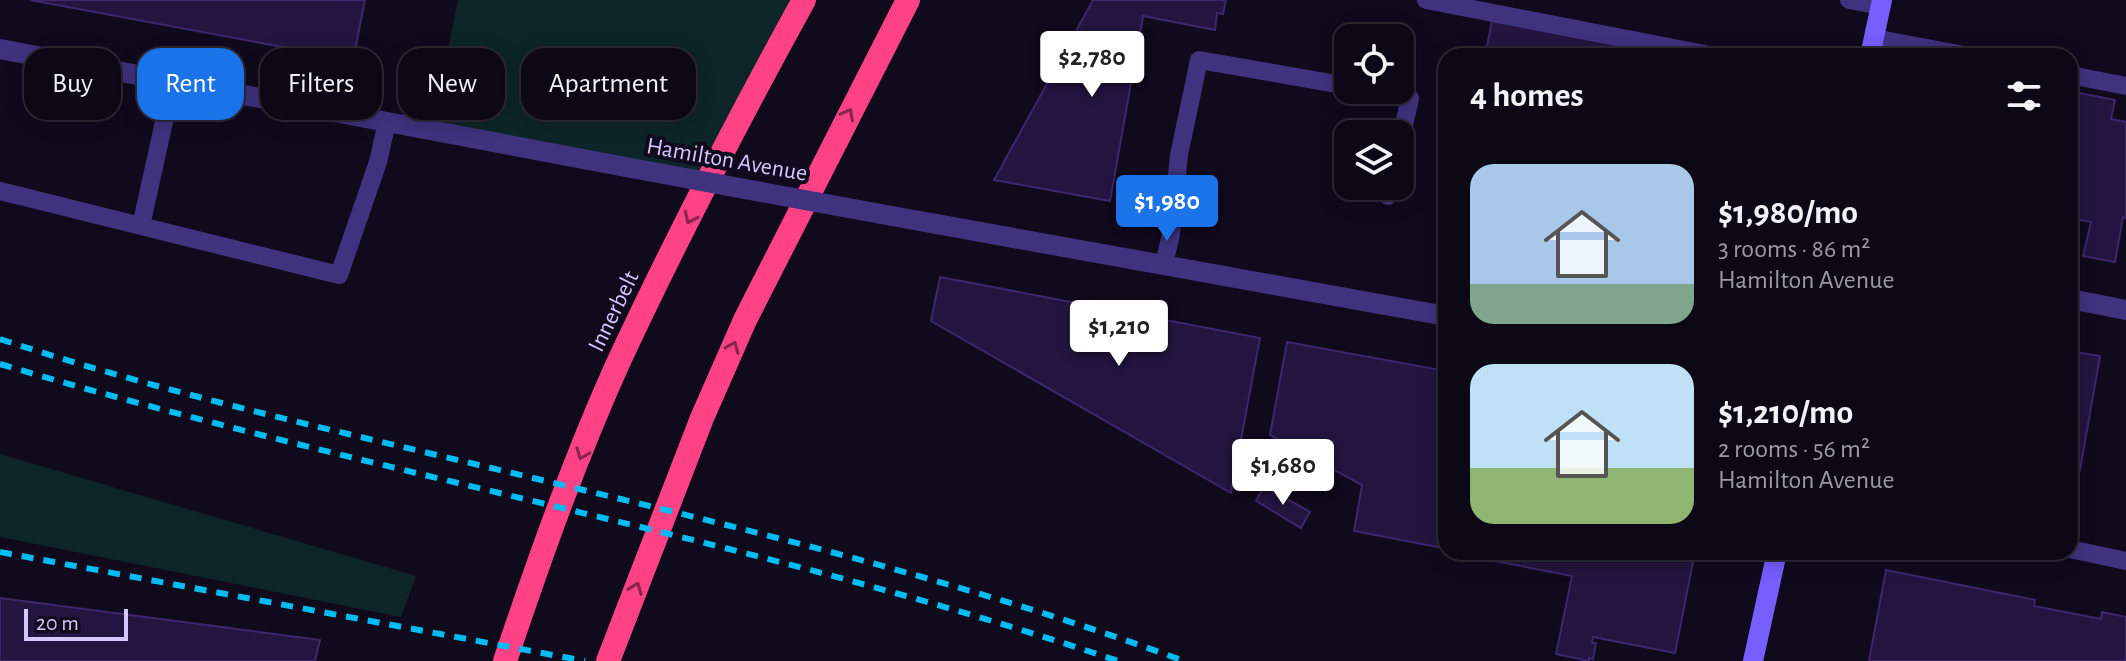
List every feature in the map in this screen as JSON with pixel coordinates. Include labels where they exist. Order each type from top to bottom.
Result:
[{"type":"highway","name":"Innerbelt","points":[[505,661],[541,555],[619,363],[743,111],[804,0]]},
{"type":"highway","points":[[608,661],[702,418],[745,320],[908,0]]},
{"type":"street","points":[[1872,47],[1881,3]]},
{"type":"street","name":"Hamilton Avenue","points":[[0,49],[137,74]]},
{"type":"street","name":"Hamilton Avenue","points":[[244,95],[1438,315]]},
{"type":"street","points":[[2078,301],[2126,310]]},
{"type":"street","points":[[1753,661],[1775,560]]},
{"type":"lane","points":[[1426,0],[1674,48]]},
{"type":"lane","points":[[1849,0],[1881,3]]},
{"type":"lane","points":[[1164,265],[1171,234],[1179,155],[1199,60],[1334,84]]},
{"type":"lane","points":[[2078,77],[2126,86]]},
{"type":"lane","points":[[141,226],[164,120]]},
{"type":"lane","points":[[0,191],[339,275],[378,162],[387,122]]},
{"type":"lane","points":[[2078,551],[2126,561]]},
{"type":"green space","points":[[458,0],[804,0],[709,182],[432,130],[434,120],[505,120],[505,48],[448,48]]},
{"type":"green space","points":[[0,454],[416,576],[401,617],[0,537]]},
{"type":"building","points":[[30,0],[365,0],[355,48],[288,48]]},
{"type":"building","points":[[1093,0],[1226,0],[1223,14],[1217,13],[1215,30],[1143,16],[1110,201],[994,180]]},
{"type":"building","points":[[1492,21],[1634,48],[1487,48]]},
{"type":"building","points":[[2078,93],[2115,100],[2111,119],[2126,122],[2126,218],[2123,217],[2115,262],[2083,256],[2091,222],[2078,220]]},
{"type":"building","points":[[940,277],[1260,338],[1231,493],[931,321]]},
{"type":"building","points":[[1287,342],[1438,370],[1438,547],[1354,531],[1362,485],[1270,435]]},
{"type":"building","points":[[2078,352],[2100,356],[2078,470]]},
{"type":"building","points":[[1264,486],[1310,512],[1301,528],[1256,501]]},
{"type":"building","points":[[1490,560],[1693,560],[1675,653],[1593,637],[1592,643],[1596,643],[1593,659],[1589,658],[1589,661],[1556,654],[1572,576]]},
{"type":"building","points":[[1886,570],[2035,600],[2034,606],[2101,619],[2102,612],[2126,617],[2126,661],[1869,661]]},
{"type":"building","points":[[0,598],[320,640],[315,661],[0,661]]},
{"type":"railway","points":[[0,339],[109,373],[219,402],[722,524],[909,573],[1093,629],[1184,661]]},
{"type":"railway","points":[[0,364],[279,440],[841,578],[980,617],[1118,661]]},
{"type":"railway","points":[[0,552],[585,661]]}]
